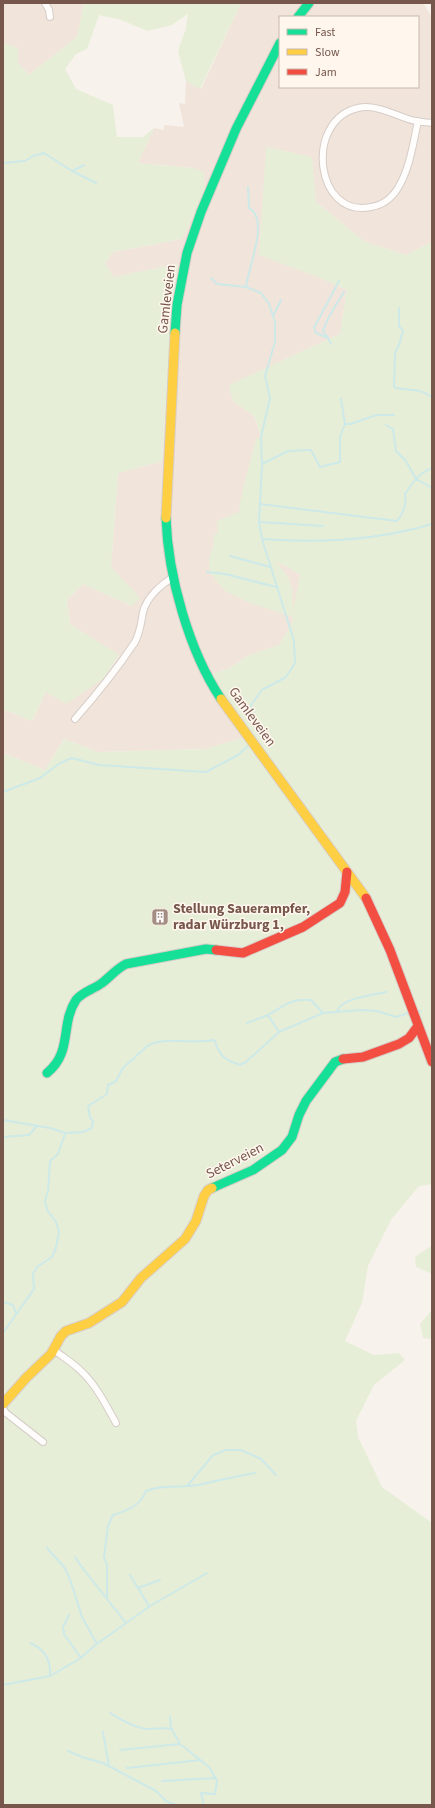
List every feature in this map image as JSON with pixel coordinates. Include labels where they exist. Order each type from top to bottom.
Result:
[{"type":"main road","points":[[299,16],[309,3]]},
{"type":"main road","name":"Gamleveien","points":[[279,45],[241,118],[213,182],[192,238],[183,270],[177,314],[165,512],[167,538],[174,577],[194,649],[213,687],[366,897],[376,915],[432,1062]]},
{"type":"main road","points":[[47,1073],[55,1067],[60,1059],[71,1014],[77,1000],[81,995],[107,979],[121,966],[129,963],[201,950],[217,949],[243,953],[266,945],[303,927],[340,903],[346,892],[347,872]]},
{"type":"main road","name":"Seterveien","points":[[3,1404],[16,1388],[45,1361],[54,1350],[60,1336],[66,1331],[89,1323],[122,1302],[141,1278],[185,1239],[198,1217],[204,1196],[208,1190],[253,1170],[282,1150],[292,1137],[299,1115],[306,1102],[335,1062],[343,1059],[363,1057],[402,1043],[410,1038],[418,1026]]},
{"type":"street","points":[[45,3],[49,9],[50,17]]},
{"type":"street","points":[[418,121],[408,166],[398,188],[390,198],[376,206],[361,208],[345,203],[334,194],[325,175],[323,152],[330,130],[342,116],[354,109],[367,107],[418,121],[432,123]]},
{"type":"street","points":[[75,719],[108,681],[136,639],[148,600],[162,585],[174,577]]},
{"type":"street","points":[[54,1350],[81,1371],[90,1381],[104,1400],[116,1423]]},
{"type":"street","points":[[3,1409],[43,1442]]},
{"type":"shaded area","points":[[3,3],[84,3],[77,37],[29,75],[18,63],[18,48],[3,43]]},
{"type":"shaded area","points":[[241,3],[423,3],[432,17],[432,242],[406,255],[365,242],[316,202],[311,157],[266,147],[320,278],[347,290],[340,334],[230,385],[233,401],[254,416],[265,448],[260,555],[288,567],[300,575],[292,623],[279,645],[247,656],[230,668],[211,675],[252,735],[205,749],[98,752],[64,739],[45,770],[3,753],[3,709],[32,721],[46,692],[103,679],[119,656],[70,624],[67,600],[83,584],[132,606],[111,567],[118,473],[162,461],[172,309],[178,264],[114,277],[105,263],[113,252],[182,239],[193,168],[138,163],[154,128],[164,130],[164,125],[184,127],[179,103],[185,104],[186,81],[201,89]]},
{"type":"green space","points":[[84,3],[241,3],[200,89],[186,81],[178,51],[186,28],[188,14],[172,25],[148,31],[121,20],[99,15],[87,49],[76,54],[65,69],[76,89],[113,105],[117,137],[143,137],[154,128],[138,163],[193,168],[204,172],[205,192],[182,239],[113,252],[105,263],[114,277],[178,264],[172,309],[162,461],[118,473],[111,567],[140,598],[132,606],[83,584],[67,600],[70,624],[119,655],[103,679],[66,704],[46,692],[32,721],[3,709],[3,43],[18,48],[18,63],[29,75],[77,37]]},
{"type":"green space","points":[[266,147],[312,157],[316,202],[365,242],[406,255],[432,242],[432,1184],[419,1186],[391,1220],[368,1266],[362,1303],[345,1341],[374,1355],[399,1353],[405,1360],[374,1385],[356,1421],[358,1437],[382,1487],[432,1523],[432,1805],[3,1805],[3,753],[45,770],[64,739],[98,752],[205,749],[252,735],[211,675],[230,668],[247,656],[279,645],[292,623],[293,617],[250,603],[225,591],[210,573],[209,559],[214,543],[213,536],[218,533],[217,521],[239,512],[244,485],[256,439],[261,437],[254,416],[233,401],[229,385],[340,334],[347,290],[259,255]],"holes":[[[276,562],[288,567],[300,575],[293,611],[291,584],[286,574]]]},
{"type":"green space","points":[[432,1246],[432,1274],[416,1267],[415,1257]]},
{"type":"green space","points":[[432,1310],[432,1339],[423,1338],[420,1324]]},
{"type":"waterway","points":[[3,163],[25,161],[33,156],[44,153],[72,171],[84,165]]},
{"type":"waterway","points":[[72,171],[96,183]]},
{"type":"waterway","points":[[246,287],[258,233],[258,222],[255,214],[249,208],[248,187]]},
{"type":"waterway","points":[[211,278],[217,284],[246,287],[261,293],[269,304],[275,322],[275,342],[265,376],[270,398],[261,437],[262,464],[259,522],[262,539],[294,641],[295,663],[286,677],[262,690],[251,705],[254,719]]},
{"type":"waterway","points":[[331,344],[328,338],[316,333],[314,328],[339,281]]},
{"type":"waterway","points":[[328,338],[323,331],[332,311],[344,292]]},
{"type":"waterway","points":[[273,316],[281,300]]},
{"type":"waterway","points":[[399,308],[399,326],[403,331],[395,353],[394,387],[423,392],[432,397]]},
{"type":"waterway","points":[[262,464],[288,451],[311,450],[320,467],[340,462],[340,437],[345,424],[341,399]]},
{"type":"waterway","points":[[345,424],[351,424],[376,415],[394,415]]},
{"type":"waterway","points":[[386,425],[393,429],[396,451],[406,461],[416,479],[432,488]]},
{"type":"waterway","points":[[260,504],[397,521],[404,508],[405,494],[420,475],[432,468]]},
{"type":"waterway","points":[[259,522],[323,526]]},
{"type":"waterway","points":[[262,539],[304,541],[348,539],[391,534],[432,524]]},
{"type":"waterway","points":[[230,556],[270,567]]},
{"type":"waterway","points":[[207,572],[225,574],[276,587]]},
{"type":"waterway","points":[[3,792],[40,778],[60,763],[72,758],[99,765],[206,772],[238,755],[250,744]]},
{"type":"waterway","points":[[337,1011],[345,1003],[351,1000],[386,992]]},
{"type":"waterway","points":[[247,1023],[268,1015],[288,1003],[298,1000],[311,1000],[323,1013]]},
{"type":"waterway","points":[[3,1120],[50,1128],[65,1133],[83,1132],[92,1128],[93,1121],[90,1118],[88,1106],[107,1094],[108,1085],[116,1081],[123,1068],[152,1043],[213,1040],[215,1041],[218,1050],[223,1057],[240,1065],[246,1062],[279,1032],[323,1013],[362,1010],[376,1011],[397,1017],[408,1013]]},
{"type":"waterway","points":[[268,1015],[279,1032]]},
{"type":"waterway","points":[[3,1137],[29,1135],[36,1127]]},
{"type":"waterway","points":[[3,1333],[34,1289],[33,1274],[37,1267],[52,1257],[56,1248],[59,1232],[56,1222],[47,1210],[45,1201],[48,1191],[50,1161],[58,1154],[65,1134]]},
{"type":"waterway","points":[[3,1302],[13,1305],[16,1313]]},
{"type":"waterway","points":[[188,1485],[213,1455],[226,1450],[241,1450],[261,1459],[276,1475]]},
{"type":"waterway","points":[[107,1599],[107,1565],[104,1557],[108,1526],[113,1515],[133,1507],[141,1500],[146,1491],[152,1489],[198,1485],[255,1473]]},
{"type":"waterway","points":[[47,1548],[64,1567],[70,1579],[82,1617],[97,1644]]},
{"type":"waterway","points":[[75,1557],[126,1623]]},
{"type":"waterway","points":[[3,1685],[50,1676],[81,1658],[94,1646],[150,1606],[207,1573]]},
{"type":"waterway","points":[[130,1575],[149,1606]]},
{"type":"waterway","points":[[138,1588],[160,1580]]},
{"type":"waterway","points":[[69,1615],[63,1627],[64,1634],[81,1658]]},
{"type":"waterway","points":[[30,1643],[40,1648],[46,1656],[50,1676]]},
{"type":"waterway","points":[[110,1713],[129,1724],[145,1729],[172,1729]]},
{"type":"waterway","points":[[170,1717],[171,1728],[180,1744],[209,1767],[217,1781],[215,1794],[201,1793],[204,1805]]},
{"type":"waterway","points":[[103,1732],[109,1766]]},
{"type":"waterway","points":[[120,1750],[180,1744]]},
{"type":"waterway","points":[[68,1751],[103,1763],[156,1791],[166,1801],[176,1805]]},
{"type":"waterway","points":[[127,1768],[201,1760]]},
{"type":"waterway","points":[[162,1781],[216,1778]]},
{"type":"waterway","points":[[189,1805],[194,1805]]},
{"type":"traffic: fast","points":[[299,16],[309,3]]},
{"type":"traffic: fast","points":[[175,333],[177,305],[187,253],[201,212],[236,129],[279,45]]},
{"type":"traffic: fast","points":[[166,518],[171,564],[182,612],[199,659],[221,699]]},
{"type":"traffic: fast","points":[[47,1073],[55,1065],[60,1056],[71,1009],[81,995],[102,983],[126,964],[206,949],[216,950]]},
{"type":"traffic: fast","points":[[212,1188],[253,1170],[282,1150],[292,1137],[299,1115],[306,1101],[335,1062],[343,1059]]},
{"type":"traffic: slow","points":[[166,518],[175,333]]},
{"type":"traffic: slow","points":[[221,699],[366,898]]},
{"type":"traffic: slow","points":[[3,1404],[26,1378],[51,1354],[61,1336],[66,1331],[89,1323],[122,1302],[141,1278],[185,1239],[196,1221],[204,1196],[208,1190],[212,1188]]},
{"type":"traffic: jam","points":[[216,950],[243,953],[303,927],[340,903],[345,892],[347,872]]},
{"type":"traffic: jam","points":[[366,898],[390,950],[432,1062]]},
{"type":"traffic: jam","points":[[343,1059],[363,1057],[399,1044],[409,1038],[418,1026]]},
{"type":"place","name":"Stellung Sauerampfer, radar Würzburg 1,","points":[[160,917]]}]
